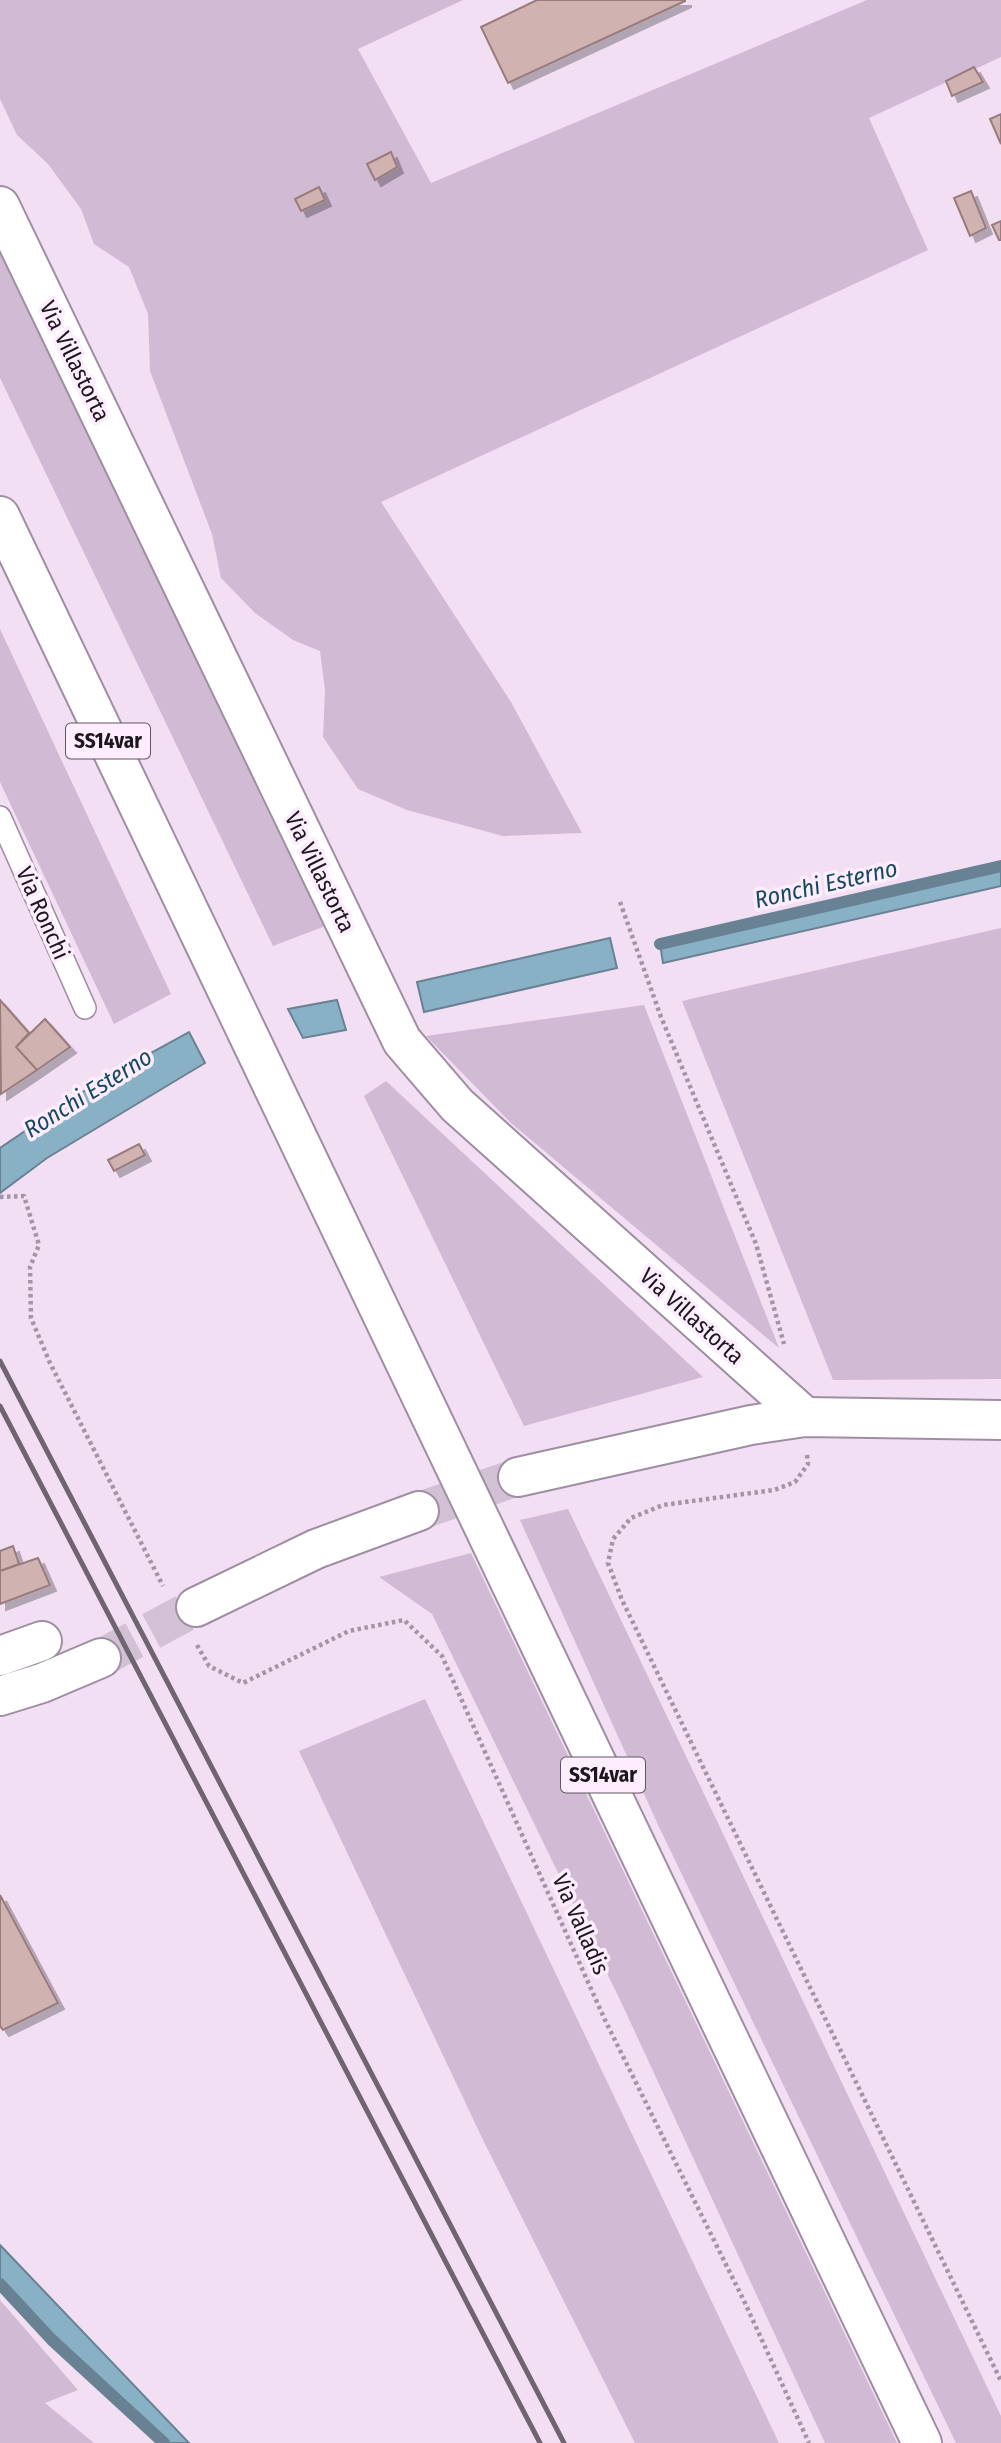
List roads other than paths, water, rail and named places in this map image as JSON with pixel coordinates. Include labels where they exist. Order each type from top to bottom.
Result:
[{"type":"main road","name":"Via Villastorta","points":[[0,206],[402,1041],[457,1105],[805,1417]]},
{"type":"main road","name":"SS14var","points":[[0,516],[922,2443]]},
{"type":"main road","points":[[518,1477],[751,1425],[805,1417],[1001,1420]]},
{"type":"main road","points":[[187,1616],[316,1549],[419,1511]]},
{"type":"main road","points":[[0,1656],[42,1641]]},
{"type":"main road","points":[[0,1696],[42,1683],[101,1658]]},
{"type":"lane","name":"Via Ronchi","points":[[0,817],[85,1008]]},
{"type":"water","points":[[1001,866],[1001,886],[663,963],[660,944]]},
{"type":"water","points":[[610,938],[617,968],[424,1012],[417,982]]},
{"type":"water","points":[[337,1000],[346,1030],[303,1038],[288,1009]]},
{"type":"water","points":[[189,1032],[205,1063],[47,1158],[0,1193],[0,1148],[96,1083]]},
{"type":"water","points":[[0,2245],[189,2443],[164,2443],[52,2340],[0,2284]]},
{"type":"waterway","name":"Ronchi Esterno","points":[[660,944],[1001,866]]},
{"type":"waterway","points":[[0,2284],[52,2340],[164,2443]]},
{"type":"tunnel","points":[[419,1511],[518,1477]]},
{"type":"tunnel","points":[[101,1658],[196,1607]]},
{"type":"railway","points":[[0,1361],[564,2443]]},
{"type":"railway","points":[[0,1406],[540,2443]]}]
